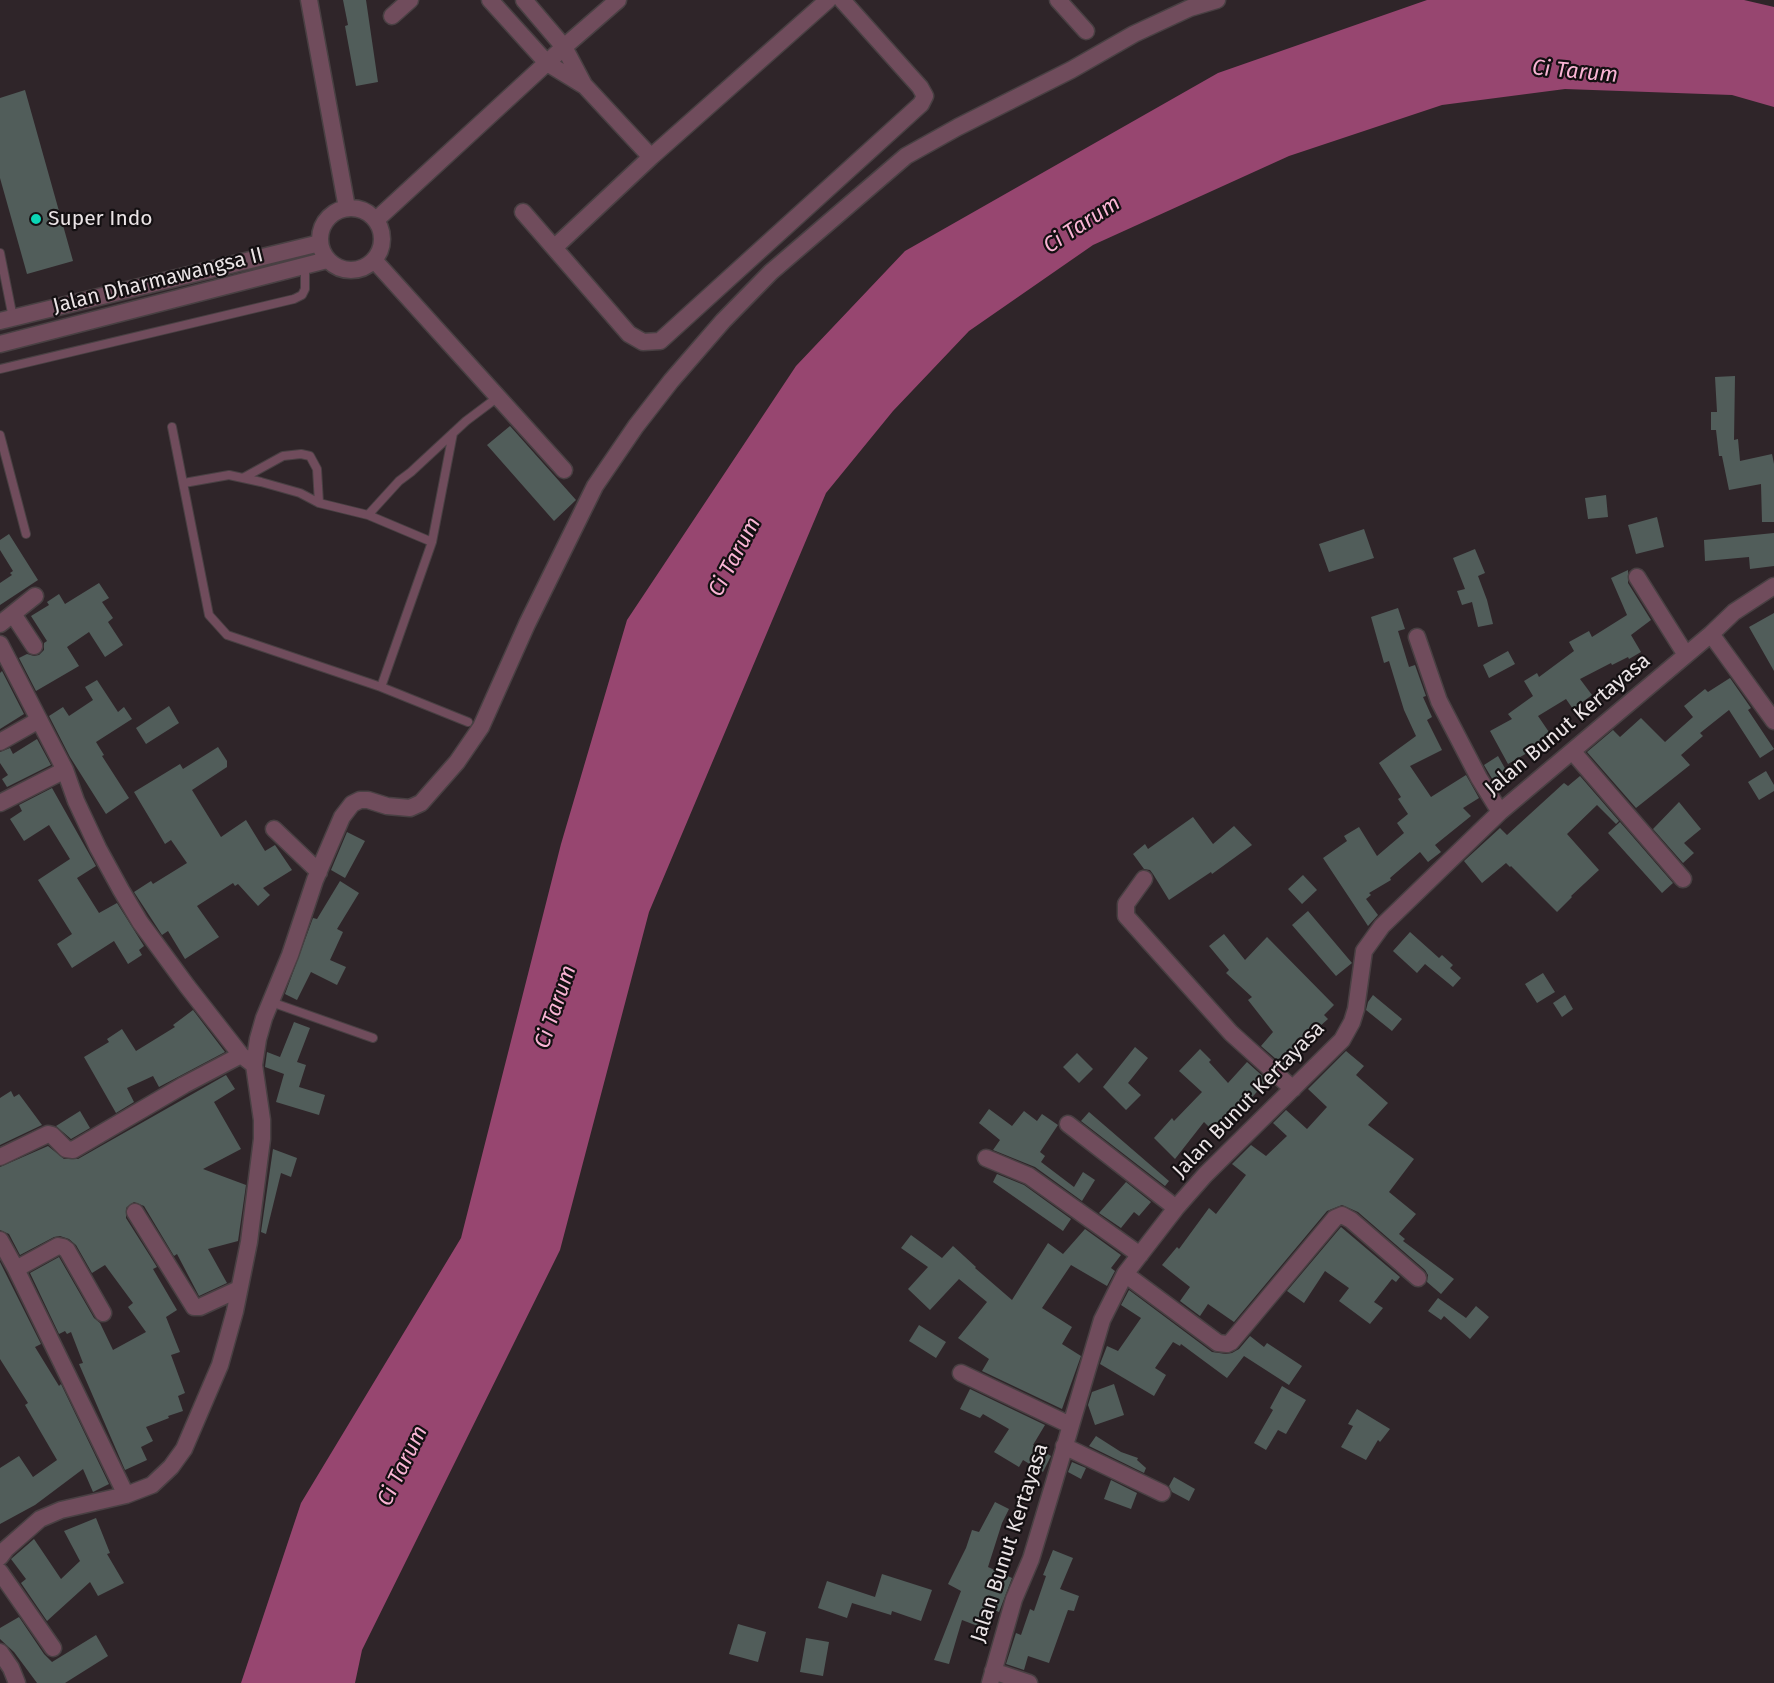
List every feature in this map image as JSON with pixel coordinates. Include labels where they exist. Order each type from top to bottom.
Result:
[{"type":"street","points":[[309,0],[346,208]]},
{"type":"street","points":[[392,16],[410,0]]},
{"type":"street","points":[[490,0],[547,63],[584,85]]},
{"type":"street","points":[[524,0],[564,47],[584,85],[651,157]]},
{"type":"street","points":[[376,220],[618,0]]},
{"type":"street","points":[[555,247],[651,157],[828,0]]},
{"type":"street","points":[[523,212],[629,334],[643,342],[660,341],[921,104],[925,96],[920,87],[842,0]]},
{"type":"street","points":[[1058,0],[1086,31]]},
{"type":"street","points":[[0,1157],[48,1134],[66,1149],[73,1150],[184,1085],[248,1060],[258,1040],[319,872],[342,817],[352,804],[360,800],[410,808],[421,803],[442,782],[481,727],[527,624],[595,486],[636,426],[671,381],[723,321],[771,272],[906,156],[1071,70],[1134,34],[1190,8],[1217,0]]},
{"type":"street","points":[[346,208],[368,213],[376,220],[382,233],[381,247],[374,260],[361,269],[343,269],[327,260],[320,243],[322,227],[332,214],[346,208]]},
{"type":"street","name":"Jalan Dharmawangsa II","points":[[6,319],[320,243]]},
{"type":"street","name":"Jalan Dharmawangsa II","points":[[0,344],[327,260]]},
{"type":"street","points":[[374,260],[564,470]]},
{"type":"street","points":[[1637,577],[1686,655]]},
{"type":"street","name":"Jalan Bunut Kertayasa","points":[[992,1677],[1014,1599],[1031,1559],[1102,1320],[1125,1275],[1176,1208],[1234,1145],[1342,1040],[1356,1009],[1364,951],[1373,937],[1438,870],[1500,812],[1573,752],[1734,612],[1774,586]]},
{"type":"street","points":[[34,646],[6,619],[35,596]]},
{"type":"street","points":[[1711,634],[1774,721]]},
{"type":"street","points":[[1417,637],[1439,701],[1479,778],[1500,812]]},
{"type":"street","points":[[0,644],[65,770],[76,801],[98,848],[140,922],[187,986],[248,1060],[262,1120],[262,1139],[249,1242],[239,1289],[220,1365],[184,1449],[171,1467],[152,1485],[126,1495],[61,1510],[40,1519],[2,1549]]},
{"type":"street","points":[[0,742],[39,720]]},
{"type":"street","points":[[1573,752],[1683,879]]},
{"type":"street","points":[[0,803],[65,770]]},
{"type":"street","points":[[274,829],[319,872]]},
{"type":"street","points":[[1144,879],[1126,904],[1126,916],[1231,1033],[1293,1089]]},
{"type":"street","points":[[1068,1124],[1176,1208]]},
{"type":"street","points":[[986,1158],[1029,1176],[1140,1255]]},
{"type":"street","points":[[135,1212],[194,1307],[200,1307],[239,1289]]},
{"type":"street","points":[[1125,1275],[1218,1343],[1227,1344],[1232,1342],[1335,1218],[1342,1215],[1418,1278]]},
{"type":"street","points":[[0,1240],[126,1495]]},
{"type":"street","points":[[16,1269],[58,1246],[63,1247],[68,1250],[103,1313]]},
{"type":"street","points":[[961,1373],[1070,1425]]},
{"type":"street","points":[[1064,1446],[1162,1493]]},
{"type":"street","points":[[0,1572],[53,1648]]},
{"type":"street","points":[[0,1652],[11,1668],[17,1683]]},
{"type":"street","points":[[992,1677],[1029,1683]]},
{"type":"lane","points":[[0,253],[6,319]]},
{"type":"lane","points":[[0,369],[294,299],[302,295],[305,289],[305,267]]},
{"type":"lane","points":[[368,515],[399,481],[466,421],[498,397]]},
{"type":"lane","points":[[172,427],[209,615],[227,635],[381,687],[468,722]]},
{"type":"lane","points":[[381,687],[432,542],[453,434]]},
{"type":"lane","points":[[0,435],[26,534]]},
{"type":"lane","points":[[243,478],[283,456],[301,454],[310,456],[317,469],[319,503]]},
{"type":"lane","points":[[184,483],[229,475],[243,478],[300,494],[319,503],[368,515],[432,542]]},
{"type":"lane","points":[[271,1002],[373,1038]]},
{"type":"water","name":"Ci Tarum","points":[[1427,0],[1744,0],[1774,7],[1774,107],[1732,95],[1565,89],[1442,105],[1289,156],[1093,245],[969,331],[893,411],[826,493],[649,912],[560,1250],[362,1650],[355,1683],[241,1683],[301,1503],[461,1238],[561,844],[627,620],[796,366],[905,251],[1218,73]]},
{"type":"building","points":[[343,0],[366,0],[378,82],[356,86],[345,26],[348,25]]},
{"type":"building","name":"Super Indo","points":[[25,90],[73,261],[27,274],[0,178],[0,98]]},
{"type":"building","points":[[1735,376],[1734,440],[1738,439],[1740,461],[1772,454],[1774,522],[1762,522],[1761,484],[1729,490],[1722,456],[1719,456],[1716,430],[1711,430],[1711,412],[1717,412],[1715,377]]},
{"type":"building","points":[[510,426],[576,500],[554,521],[487,445]]},
{"type":"building","points":[[1606,495],[1608,517],[1588,519],[1585,498]]},
{"type":"building","points":[[1657,517],[1664,547],[1636,554],[1628,525]]},
{"type":"building","points":[[1364,529],[1374,558],[1329,572],[1319,544]]},
{"type":"building","points":[[1774,533],[1774,566],[1750,569],[1749,557],[1705,561],[1704,540]]},
{"type":"building","points":[[9,534],[38,580],[0,605],[0,583],[12,575],[10,573],[13,571],[0,550],[0,540]]},
{"type":"building","points":[[1475,549],[1485,573],[1478,576],[1493,624],[1478,627],[1472,602],[1462,605],[1457,591],[1465,589],[1453,558]]},
{"type":"building","points":[[1628,570],[1628,583],[1651,620],[1631,635],[1641,652],[1629,659],[1628,657],[1612,665],[1611,663],[1580,679],[1592,695],[1573,709],[1566,699],[1538,716],[1553,738],[1508,764],[1490,731],[1512,719],[1508,714],[1533,696],[1524,681],[1537,673],[1539,677],[1574,651],[1569,642],[1589,631],[1592,637],[1627,615],[1611,578]]},
{"type":"building","points":[[99,583],[109,598],[102,602],[113,618],[108,622],[123,645],[105,657],[89,632],[67,647],[79,666],[36,691],[19,658],[27,654],[39,655],[44,650],[44,643],[47,641],[31,616],[49,605],[47,602],[59,594],[65,604]]},
{"type":"building","points":[[1398,608],[1405,629],[1398,631],[1409,667],[1415,665],[1426,696],[1423,697],[1432,717],[1427,720],[1442,750],[1410,766],[1431,797],[1466,775],[1479,798],[1463,808],[1471,816],[1435,845],[1441,852],[1428,862],[1420,852],[1390,878],[1391,880],[1369,893],[1371,895],[1366,899],[1378,915],[1368,926],[1323,858],[1347,841],[1344,836],[1359,827],[1377,856],[1404,833],[1397,823],[1408,814],[1398,799],[1401,797],[1379,763],[1416,736],[1404,710],[1389,661],[1384,663],[1371,617]]},
{"type":"building","points":[[1774,613],[1774,671],[1749,627]]},
{"type":"building","points":[[1508,651],[1515,664],[1489,678],[1483,665]]},
{"type":"building","points":[[2,671],[24,714],[0,729],[0,673]]},
{"type":"building","points":[[1730,678],[1751,708],[1748,710],[1774,749],[1760,758],[1729,710],[1700,733],[1703,736],[1681,755],[1690,765],[1636,808],[1587,752],[1613,730],[1620,737],[1641,718],[1665,742],[1693,717],[1684,706],[1705,689],[1708,692]]},
{"type":"building","points":[[97,680],[118,712],[124,707],[132,719],[96,742],[104,755],[102,756],[129,798],[106,814],[70,757],[49,716],[63,707],[69,716],[93,700],[85,687]]},
{"type":"building","points":[[169,706],[179,723],[146,744],[136,728]]},
{"type":"building","points":[[37,739],[51,765],[7,787],[2,779],[8,775],[0,763],[0,752],[10,748],[13,754]]},
{"type":"building","points":[[218,747],[227,761],[227,767],[192,790],[221,837],[246,820],[265,851],[275,845],[292,870],[263,888],[270,895],[258,906],[238,884],[235,886],[233,883],[197,906],[219,937],[185,959],[168,931],[162,935],[134,892],[151,881],[153,884],[187,863],[171,840],[165,844],[134,792],[180,764],[183,769]]},
{"type":"building","points":[[1498,756],[1511,779],[1497,787],[1484,765]]},
{"type":"building","points":[[1766,771],[1774,785],[1774,791],[1759,800],[1748,782]]},
{"type":"building","points":[[1580,776],[1619,821],[1616,824],[1597,805],[1567,834],[1599,870],[1557,912],[1506,863],[1482,883],[1464,861],[1500,828],[1507,835],[1564,783],[1568,786]]},
{"type":"building","points":[[52,788],[96,866],[77,878],[99,913],[117,903],[144,946],[139,950],[142,955],[128,964],[114,941],[72,968],[57,944],[72,934],[38,880],[70,859],[49,825],[24,841],[10,819],[22,811],[19,805]]},
{"type":"building","points":[[1679,802],[1701,829],[1684,843],[1694,853],[1683,863],[1653,829]]},
{"type":"building","points":[[1193,817],[1213,844],[1234,826],[1252,845],[1212,874],[1211,872],[1169,900],[1150,870],[1144,869],[1133,854],[1145,844],[1148,849]]},
{"type":"building","points":[[1620,822],[1673,883],[1662,893],[1608,833]]},
{"type":"building","points":[[347,832],[365,841],[345,878],[331,870]]},
{"type":"building","points":[[1303,875],[1317,890],[1302,904],[1288,889]]},
{"type":"building","points":[[340,881],[359,893],[337,929],[343,932],[330,960],[346,967],[337,985],[311,972],[297,1000],[285,994],[313,918],[317,919]]},
{"type":"building","points":[[1308,911],[1352,963],[1336,976],[1292,925]]},
{"type":"building","points":[[1410,932],[1439,958],[1442,955],[1453,965],[1450,968],[1461,978],[1453,987],[1425,964],[1417,973],[1393,951]]},
{"type":"building","points":[[1224,934],[1245,960],[1267,937],[1334,1005],[1324,1015],[1328,1019],[1309,1036],[1314,1040],[1301,1053],[1298,1050],[1284,1066],[1261,1046],[1273,1032],[1248,1000],[1252,997],[1226,973],[1229,970],[1209,946]]},
{"type":"building","points":[[1543,973],[1555,992],[1537,1003],[1525,984]]},
{"type":"building","points":[[1373,995],[1402,1019],[1392,1031],[1366,1010]]},
{"type":"building","points":[[1565,995],[1573,1009],[1562,1017],[1553,1003]]},
{"type":"building","points":[[193,1010],[225,1052],[159,1087],[153,1076],[127,1088],[134,1102],[116,1113],[84,1057],[109,1042],[107,1039],[122,1029],[136,1051],[175,1027],[173,1025]]},
{"type":"building","points":[[294,1022],[310,1028],[297,1062],[306,1065],[299,1087],[325,1095],[319,1115],[276,1102],[284,1074],[265,1067],[267,1052],[280,1057]]},
{"type":"building","points":[[1135,1047],[1148,1058],[1128,1083],[1141,1095],[1126,1110],[1103,1087]]},
{"type":"building","points":[[1200,1049],[1228,1083],[1247,1062],[1267,1080],[1232,1121],[1225,1115],[1212,1130],[1204,1122],[1175,1159],[1154,1138],[1172,1118],[1174,1121],[1202,1092],[1179,1071]]},
{"type":"building","points":[[1346,1051],[1364,1066],[1356,1075],[1388,1103],[1368,1125],[1414,1159],[1389,1192],[1416,1214],[1399,1234],[1405,1239],[1403,1241],[1454,1279],[1441,1294],[1427,1282],[1428,1275],[1425,1270],[1358,1212],[1342,1205],[1327,1211],[1234,1322],[1208,1304],[1200,1316],[1180,1301],[1190,1287],[1162,1265],[1177,1247],[1179,1249],[1209,1208],[1216,1214],[1246,1175],[1232,1164],[1251,1145],[1266,1156],[1287,1136],[1273,1123],[1286,1110],[1307,1129],[1327,1107],[1308,1089]]},
{"type":"building","points":[[1077,1053],[1093,1069],[1079,1083],[1063,1067]]},
{"type":"building","points":[[226,1075],[235,1089],[214,1102],[241,1149],[203,1169],[246,1185],[238,1241],[208,1249],[227,1283],[199,1296],[177,1254],[174,1256],[144,1206],[134,1202],[126,1208],[126,1218],[157,1267],[153,1269],[177,1310],[166,1317],[180,1352],[171,1355],[185,1393],[178,1396],[183,1411],[146,1427],[153,1441],[141,1447],[147,1460],[125,1470],[79,1364],[83,1363],[71,1332],[67,1334],[65,1331],[59,1334],[30,1273],[59,1257],[94,1318],[100,1323],[113,1350],[146,1332],[128,1307],[133,1303],[105,1265],[92,1273],[76,1245],[69,1239],[54,1237],[20,1255],[9,1234],[0,1230],[0,1167],[48,1146],[64,1159],[78,1159]]},
{"type":"building","points":[[11,1091],[14,1097],[19,1094],[42,1125],[0,1145],[0,1098]]},
{"type":"building","points":[[989,1109],[1012,1126],[1024,1111],[1037,1121],[1042,1114],[1058,1125],[1040,1152],[1045,1156],[1041,1162],[1074,1187],[1083,1172],[1095,1180],[1082,1201],[1035,1167],[993,1150],[1000,1140],[979,1123]]},
{"type":"building","points":[[80,1111],[90,1128],[71,1139],[56,1126]]},
{"type":"building","points":[[1089,1112],[1169,1181],[1165,1186],[1081,1121]]},
{"type":"building","points":[[273,1149],[297,1158],[291,1177],[281,1173],[266,1234],[261,1232]]},
{"type":"building","points":[[997,1174],[1024,1185],[1071,1219],[1063,1231],[993,1182]]},
{"type":"building","points":[[1126,1182],[1151,1202],[1139,1216],[1134,1212],[1121,1228],[1099,1213]]},
{"type":"building","points":[[1341,1227],[1400,1277],[1396,1282],[1392,1279],[1374,1302],[1383,1308],[1370,1324],[1339,1301],[1349,1288],[1325,1271],[1304,1303],[1287,1291]]},
{"type":"building","points":[[1085,1229],[1121,1255],[1111,1268],[1115,1271],[1107,1286],[1071,1265],[1042,1308],[1072,1327],[1062,1344],[1081,1356],[1062,1409],[982,1371],[989,1359],[958,1338],[987,1302],[959,1279],[930,1310],[908,1289],[928,1267],[901,1248],[911,1235],[942,1258],[953,1246],[1012,1300],[1048,1243],[1063,1254]]},
{"type":"building","points":[[0,1262],[41,1344],[35,1347],[59,1386],[61,1384],[109,1484],[93,1492],[83,1469],[35,1505],[0,1524],[0,1468],[19,1456],[33,1477],[57,1460],[25,1405],[28,1403],[0,1359]]},
{"type":"building","points":[[1129,1290],[1212,1352],[1232,1353],[1239,1349],[1250,1336],[1264,1347],[1267,1343],[1302,1366],[1289,1385],[1244,1356],[1227,1378],[1181,1344],[1180,1346],[1173,1342],[1155,1368],[1166,1375],[1154,1396],[1100,1364],[1107,1346],[1118,1351],[1141,1318],[1121,1305]]},
{"type":"building","points":[[1438,1298],[1466,1318],[1476,1306],[1489,1317],[1470,1339],[1444,1316],[1441,1320],[1428,1311]]},
{"type":"building","points":[[919,1325],[946,1342],[936,1358],[909,1341]]},
{"type":"building","points":[[1114,1384],[1124,1415],[1095,1425],[1088,1405],[1092,1392]]},
{"type":"building","points":[[1282,1386],[1306,1400],[1286,1434],[1278,1430],[1266,1450],[1254,1443],[1273,1410],[1270,1408]]},
{"type":"building","points":[[970,1389],[1045,1425],[1033,1445],[1051,1456],[1043,1472],[1023,1460],[1019,1467],[994,1452],[1009,1429],[983,1414],[980,1418],[960,1409]]},
{"type":"building","points":[[1357,1409],[1390,1429],[1380,1442],[1378,1440],[1366,1460],[1341,1447],[1353,1426],[1348,1424]]},
{"type":"building","points":[[1096,1436],[1121,1452],[1138,1458],[1137,1460],[1146,1468],[1144,1473],[1089,1446]]},
{"type":"building","points":[[1072,1462],[1086,1468],[1081,1479],[1068,1472]]},
{"type":"building","points":[[1174,1477],[1195,1489],[1189,1501],[1172,1492],[1169,1486]]},
{"type":"building","points":[[1111,1480],[1137,1493],[1131,1509],[1104,1499]]},
{"type":"building","points":[[995,1502],[1009,1509],[1002,1523],[988,1567],[1012,1578],[999,1612],[990,1608],[983,1628],[962,1620],[949,1664],[934,1660],[961,1591],[948,1584],[966,1548],[972,1530],[979,1532]]},
{"type":"building","points":[[96,1518],[110,1553],[107,1554],[124,1583],[98,1596],[90,1582],[47,1621],[21,1583],[26,1579],[11,1559],[34,1539],[61,1579],[80,1561],[64,1531]]},
{"type":"building","points":[[1053,1550],[1073,1558],[1060,1589],[1079,1596],[1074,1611],[1068,1610],[1049,1663],[1028,1656],[1024,1670],[1006,1664],[1016,1633],[1021,1635],[1030,1609],[1034,1611],[1046,1576],[1043,1575]]},
{"type":"building","points":[[882,1574],[932,1590],[921,1621],[892,1611],[891,1615],[852,1603],[847,1618],[818,1608],[827,1581],[875,1597]]},
{"type":"building","points":[[19,1617],[52,1662],[96,1635],[108,1656],[65,1683],[37,1683],[14,1652],[0,1639],[0,1628]]},
{"type":"building","points":[[738,1624],[766,1632],[758,1662],[729,1654]]},
{"type":"building","points":[[806,1638],[829,1642],[823,1676],[800,1672]]},
{"type":"place","name":"Super Indo","points":[[36,219]]}]
